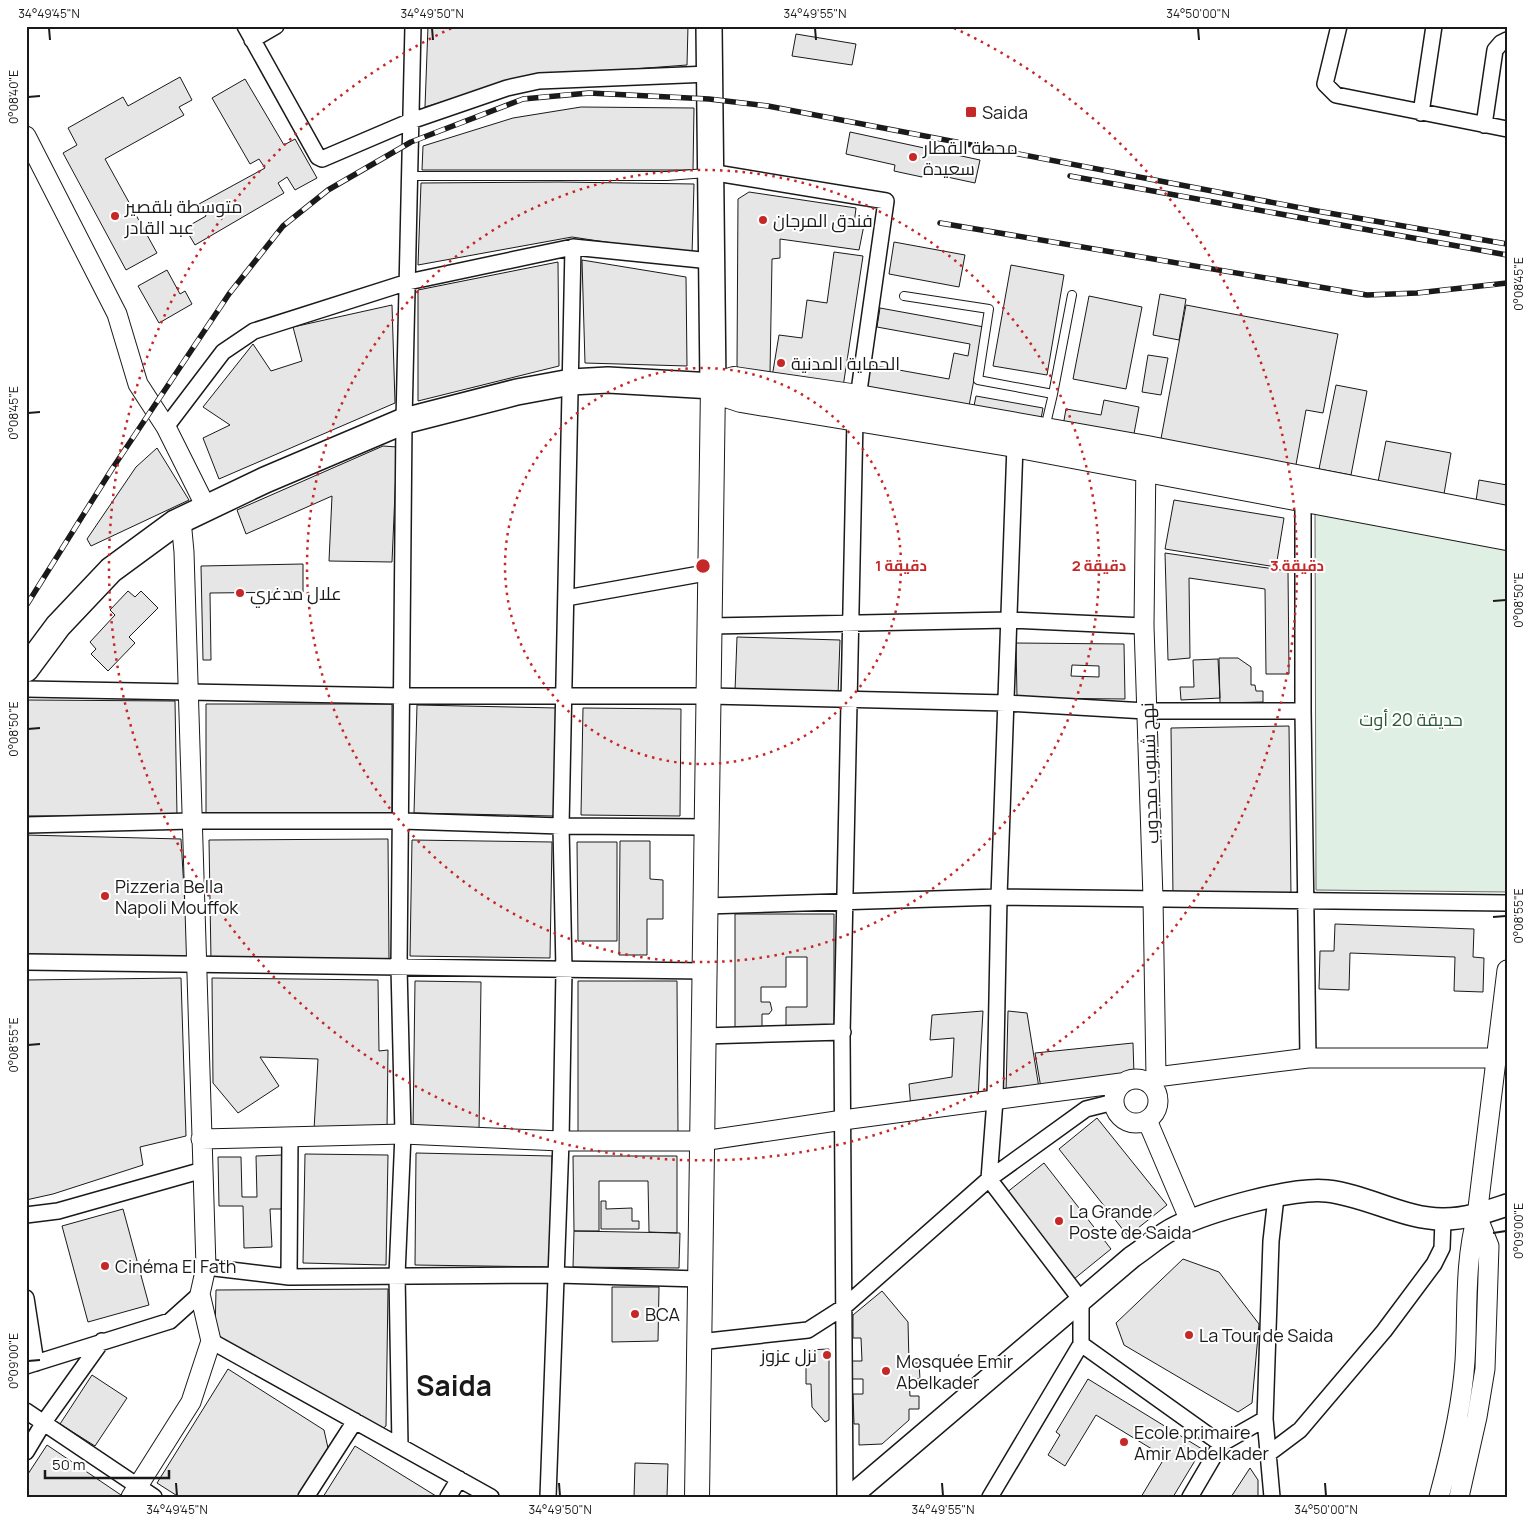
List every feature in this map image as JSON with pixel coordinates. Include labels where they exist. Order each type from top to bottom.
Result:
[{"type":"highway","points":[[26,669],[58,626],[111,570],[181,520],[206,507],[404,421],[517,392],[571,382],[608,380],[713,386],[709,26]]},
{"type":"main road","points":[[713,386],[726,395],[741,400],[856,408],[1146,459],[1303,489],[1507,538]]},
{"type":"main road","points":[[697,1497],[713,386]]},
{"type":"main road","points":[[1017,436],[1045,431],[1146,459]]},
{"type":"main road","points":[[1303,489],[1507,518]]},
{"type":"main road","points":[[850,1497],[1132,1257],[1175,1227],[1249,1202],[1306,1191],[1325,1190],[1350,1194],[1418,1216],[1443,1220],[1477,1216],[1507,1205]]},
{"type":"street","points":[[244,26],[318,157],[328,158],[411,121],[507,88],[539,81],[709,74]]},
{"type":"street","points":[[252,40],[276,26]]},
{"type":"street","points":[[400,1446],[397,1275],[402,1134],[399,967],[402,821],[401,696],[404,421],[413,26]]},
{"type":"street","points":[[1339,26],[1326,84],[1336,95],[1507,129]]},
{"type":"street","points":[[1421,113],[1434,26]]},
{"type":"street","points":[[1484,125],[1495,50],[1501,43],[1507,40]]},
{"type":"street","points":[[26,136],[117,314],[138,384],[166,427],[206,507]]},
{"type":"street","points":[[710,172],[886,201],[856,408],[843,1032],[845,1497]]},
{"type":"street","points":[[166,427],[223,352],[254,331],[408,282],[573,247],[711,261]]},
{"type":"street","points":[[548,1497],[561,1141],[564,970],[562,826],[573,247]]},
{"type":"street","points":[[990,1497],[1080,1344],[1081,1300],[990,1179],[995,1100],[999,897],[1017,436]]},
{"type":"street","name":"نهج شيبوب مجدوب","points":[[1146,459],[1144,626],[1153,898],[1151,1081]]},
{"type":"street","points":[[1303,489],[1302,710],[1308,1058]]},
{"type":"street","points":[[134,1492],[191,1402],[211,1341],[200,1294],[206,1266],[184,552],[181,520]]},
{"type":"street","points":[[566,598],[711,572]]},
{"type":"street","points":[[710,626],[1009,620],[1144,626]]},
{"type":"street","points":[[26,689],[401,696],[709,696],[1006,703],[1146,712],[1302,710]]},
{"type":"street","points":[[26,825],[192,821],[402,821],[562,826],[707,827]]},
{"type":"street","points":[[706,906],[999,897],[1507,903]]},
{"type":"street","points":[[26,962],[705,971]]},
{"type":"street","points":[[1439,1497],[1458,1417],[1465,1362],[1468,1250],[1477,1216],[1507,970]]},
{"type":"street","points":[[704,1036],[843,1032]]},
{"type":"street","points":[[201,1139],[402,1134],[561,1141],[702,1141],[1121,1083],[1133,1078],[1151,1081],[1308,1058],[1496,1058]]},
{"type":"street","points":[[1121,1083],[1114,1095],[1114,1108],[1122,1119],[1136,1123],[1147,1120],[1155,1113],[1158,1099],[1151,1081]]},
{"type":"street","points":[[1078,1088],[1086,1109]]},
{"type":"street","points":[[700,1342],[808,1330],[844,1307],[990,1179],[1086,1109],[1114,1102]]},
{"type":"street","points":[[1147,1120],[1190,1221]]},
{"type":"street","points":[[289,1277],[290,1137]]},
{"type":"street","points":[[26,1216],[58,1211],[203,1170]]},
{"type":"street","points":[[1272,1497],[1265,1419],[1271,1241],[1276,1197]]},
{"type":"street","points":[[1459,1497],[1477,1416],[1485,1369],[1489,1246],[1477,1216]]},
{"type":"street","points":[[1268,1454],[1300,1430],[1384,1331],[1429,1272],[1439,1257],[1442,1248],[1443,1220]]},
{"type":"street","points":[[206,1266],[289,1277],[557,1275],[700,1279]]},
{"type":"street","points":[[26,1298],[31,1365],[170,1321],[200,1294]]},
{"type":"street","points":[[26,1452],[44,1422],[102,1341]]},
{"type":"street","points":[[211,1341],[491,1497]]},
{"type":"street","points":[[1080,1344],[1221,1444]]},
{"type":"street","points":[[26,1411],[44,1422],[134,1492],[154,1497]]},
{"type":"street","points":[[1190,1497],[1221,1444],[1265,1419]]},
{"type":"street","points":[[306,1497],[355,1421]]},
{"type":"street","points":[[448,1497],[460,1479]]},
{"type":"lane","points":[[409,176],[667,176],[710,172]]},
{"type":"lane","points":[[1045,431],[1072,295]]},
{"type":"lane","points":[[904,296],[989,309],[978,380],[1052,394]]},
{"type":"green space","name":"حديقة 20 أوت","points":[[1315,512],[1507,548],[1507,892],[1316,890]]},
{"type":"building","points":[[428,26],[688,26],[687,65],[525,77],[425,107]]},
{"type":"building","points":[[796,34],[856,44],[852,65],[792,56]]},
{"type":"building","points":[[180,77],[192,100],[179,107],[184,115],[105,159],[157,253],[126,270],[63,153],[77,145],[68,128],[123,97],[128,106]]},
{"type":"building","points":[[245,79],[284,145],[295,139],[317,178],[295,190],[287,177],[278,183],[284,193],[195,245],[185,228],[206,216],[199,204],[265,168],[259,159],[250,164],[212,98]]},
{"type":"building","points":[[581,107],[694,108],[693,170],[422,170],[423,146],[513,118]]},
{"type":"building","name":"محطة القطار سعيدة","points":[[850,132],[980,160],[975,183],[924,172],[922,177],[894,171],[895,165],[846,154]]},
{"type":"building","points":[[559,182],[694,184],[692,255],[572,237],[418,265],[421,183]]},
{"type":"building","points":[[749,192],[856,208],[854,224],[864,225],[859,250],[780,239],[780,258],[772,259],[770,374],[741,370],[737,366],[738,199]]},
{"type":"building","points":[[894,242],[965,255],[959,287],[889,274]]},
{"type":"building","points":[[834,252],[863,256],[843,387],[772,377],[779,335],[802,338],[807,300],[827,303]]},
{"type":"building","points":[[582,260],[686,277],[687,366],[585,363]]},
{"type":"building","points":[[558,262],[559,366],[418,401],[418,290]]},
{"type":"building","points":[[1011,265],[1064,275],[1047,375],[993,366]]},
{"type":"building","points":[[167,270],[180,294],[185,291],[192,304],[159,323],[138,286]]},
{"type":"building","points":[[1160,294],[1186,299],[1179,340],[1153,335]]},
{"type":"building","points":[[1089,296],[1142,307],[1126,389],[1073,379]]},
{"type":"building","points":[[392,305],[395,403],[219,479],[203,438],[230,425],[203,407],[253,344],[271,371],[302,361],[293,327]]},
{"type":"building","points":[[1186,305],[1338,334],[1323,413],[1306,410],[1295,470],[1160,444]]},
{"type":"building","points":[[880,308],[984,327],[968,411],[866,393],[871,365],[949,379],[954,353],[968,356],[970,344],[877,327]]},
{"type":"building","points":[[1148,355],[1168,358],[1161,395],[1142,392]]},
{"type":"building","points":[[1336,385],[1367,391],[1351,475],[1319,469]]},
{"type":"building","points":[[976,396],[1043,408],[1040,424],[973,411]]},
{"type":"building","points":[[1104,400],[1139,407],[1133,439],[1063,426],[1066,409],[1101,415]]},
{"type":"building","points":[[1386,441],[1451,453],[1444,494],[1378,482]]},
{"type":"building","points":[[383,446],[397,447],[392,562],[329,561],[332,496],[246,534],[237,510]]},
{"type":"building","points":[[157,448],[189,500],[91,546],[87,539],[136,467]]},
{"type":"building","points":[[1479,480],[1507,485],[1507,507],[1476,501]]},
{"type":"building","points":[[1174,500],[1284,518],[1276,567],[1165,549]]},
{"type":"building","points":[[1165,553],[1288,571],[1289,674],[1266,674],[1265,589],[1189,578],[1190,658],[1168,660]]},
{"type":"building","points":[[303,564],[303,592],[210,593],[211,660],[203,660],[201,566]]},
{"type":"building","points":[[128,591],[135,597],[141,591],[158,608],[129,637],[135,643],[108,671],[91,654],[96,649],[90,642],[115,615],[110,610]]},
{"type":"building","points":[[737,637],[840,640],[838,695],[735,691]]},
{"type":"building","points":[[1016,643],[1124,644],[1125,699],[1017,698]],"holes":[[[1072,665],[1099,666],[1099,677],[1071,676]]]},
{"type":"building","points":[[1219,658],[1238,658],[1251,667],[1251,685],[1255,685],[1256,691],[1263,691],[1263,702],[1220,703]]},
{"type":"building","points":[[1218,659],[1220,698],[1181,700],[1180,687],[1194,687],[1193,660]]},
{"type":"building","points":[[28,700],[175,701],[177,816],[26,816]]},
{"type":"building","points":[[206,704],[392,704],[392,814],[206,814]]},
{"type":"building","points":[[417,705],[557,708],[554,816],[414,813]]},
{"type":"building","points":[[583,708],[681,709],[680,816],[581,815]]},
{"type":"building","points":[[1289,726],[1291,896],[1173,897],[1171,728]]},
{"type":"building","name":"Pizzeria Bella Napoli Mouffok","points":[[26,835],[181,839],[188,957],[26,954]]},
{"type":"building","points":[[388,839],[389,959],[211,960],[209,840]]},
{"type":"building","points":[[412,840],[552,842],[550,958],[410,956]]},
{"type":"building","points":[[620,841],[650,841],[650,879],[663,880],[663,919],[647,919],[647,955],[619,955]]},
{"type":"building","points":[[577,842],[617,842],[617,941],[578,941]]},
{"type":"building","points":[[735,914],[834,914],[834,1030],[786,1030],[786,1007],[807,1007],[807,957],[786,957],[786,987],[761,987],[761,1002],[770,1002],[772,1010],[769,1014],[762,1014],[762,1028],[735,1028]]},
{"type":"building","points":[[1335,924],[1474,929],[1473,957],[1484,958],[1483,992],[1454,991],[1455,957],[1350,953],[1349,990],[1319,989],[1320,951],[1334,951]]},
{"type":"building","points":[[181,978],[186,1136],[140,1147],[143,1165],[53,1194],[26,1200],[26,980]]},
{"type":"building","points":[[212,978],[378,980],[379,1051],[388,1050],[387,1129],[314,1130],[318,1059],[260,1057],[279,1086],[238,1113],[213,1083]]},
{"type":"building","points":[[415,981],[481,982],[479,1131],[413,1130]]},
{"type":"building","points":[[578,981],[677,981],[678,1134],[578,1135]]},
{"type":"building","points":[[983,1011],[978,1099],[911,1109],[909,1084],[952,1077],[954,1038],[930,1040],[932,1015]]},
{"type":"building","points":[[1008,1011],[1027,1013],[1039,1088],[1006,1092]]},
{"type":"building","points":[[1133,1043],[1134,1075],[1041,1088],[1035,1053]]},
{"type":"building","points":[[1097,1118],[1167,1205],[1128,1236],[1059,1149]]},
{"type":"building","points":[[416,1153],[552,1156],[550,1267],[415,1265]]},
{"type":"building","points":[[305,1154],[388,1155],[386,1265],[303,1263]]},
{"type":"building","points":[[282,1155],[283,1209],[270,1209],[272,1247],[244,1248],[243,1206],[219,1206],[218,1157],[241,1157],[242,1197],[257,1197],[256,1156]]},
{"type":"building","points":[[573,1156],[677,1156],[677,1233],[649,1232],[648,1181],[599,1181],[599,1231],[574,1231]]},
{"type":"building","name":"La Grande Poste de Saida","points":[[1044,1163],[1111,1249],[1074,1279],[1006,1193]]},
{"type":"building","points":[[601,1201],[606,1201],[606,1209],[632,1208],[632,1221],[639,1221],[639,1229],[601,1229]]},
{"type":"building","name":"Cinéma El Fath","points":[[123,1209],[149,1305],[88,1322],[62,1226]]},
{"type":"building","points":[[574,1231],[680,1233],[679,1268],[573,1267]]},
{"type":"building","name":"La Tour de Saida","points":[[1183,1259],[1219,1272],[1259,1324],[1252,1403],[1238,1412],[1124,1345],[1116,1323]]},
{"type":"building","name":"BCA","points":[[612,1287],[659,1287],[658,1341],[612,1342]]},
{"type":"building","points":[[388,1289],[386,1426],[382,1429],[215,1335],[216,1290]]},
{"type":"building","name":"Mosquée Emir Abelkader","points":[[882,1291],[908,1322],[909,1363],[919,1363],[920,1379],[909,1379],[910,1396],[919,1396],[919,1409],[909,1409],[909,1420],[882,1444],[859,1445],[859,1424],[854,1424],[853,1394],[863,1394],[863,1379],[852,1379],[852,1361],[862,1361],[861,1338],[853,1338],[853,1315]]},
{"type":"building","points":[[829,1349],[829,1420],[825,1422],[812,1407],[811,1384],[806,1384],[806,1350]]},
{"type":"building","points":[[228,1369],[324,1430],[328,1448],[297,1497],[179,1497],[157,1483]]},
{"type":"building","points":[[92,1375],[127,1398],[95,1446],[60,1424]]},
{"type":"building","points":[[1088,1379],[1202,1449],[1173,1497],[1141,1497],[1165,1457],[1096,1415],[1065,1466],[1048,1455],[1060,1435],[1056,1432]]},
{"type":"building","points":[[47,1445],[121,1495],[120,1497],[26,1497],[26,1477]]},
{"type":"building","points":[[355,1446],[436,1496],[436,1497],[323,1497]]},
{"type":"building","points":[[635,1463],[668,1464],[667,1497],[634,1497]]},
{"type":"building","points":[[1250,1468],[1258,1480],[1258,1497],[1231,1497]]},
{"type":"railway","points":[[26,606],[112,469],[229,294],[283,226],[328,190],[411,142],[523,99],[589,93],[709,99],[768,106],[1317,211],[1507,244]]},
{"type":"railway","points":[[1070,176],[1507,255]]},
{"type":"railway","points":[[940,223],[1367,295],[1417,293],[1507,283]]},
{"type":"place","name":"Saida","points":[[971,112]]},
{"type":"place","name":"محطة القطار سعيدة","points":[[913,157]]},
{"type":"place","name":"متوسطة بلقصير عبد القادر","points":[[115,216]]},
{"type":"place","name":"فندق المرجان","points":[[763,220]]},
{"type":"place","name":"الحماية المدنية","points":[[781,363]]},
{"type":"place","name":"علال مدغري","points":[[240,593]]},
{"type":"place","name":"Pizzeria Bella Napoli Mouffok","points":[[105,896]]},
{"type":"place","name":"La Grande Poste de Saida","points":[[1059,1221]]},
{"type":"place","name":"Cinéma El Fath","points":[[105,1266]]},
{"type":"place","name":"BCA","points":[[635,1314]]},
{"type":"place","name":"La Tour de Saida","points":[[1189,1335]]},
{"type":"place","name":"نزل عزوز","points":[[827,1355]]},
{"type":"place","name":"Mosquée Emir Abelkader","points":[[886,1371]]},
{"type":"place","name":"Ecole primaire Amir Abdelkader","points":[[1124,1442]]},
{"type":"district","name":"Saida","points":[[454,1385]]}]
